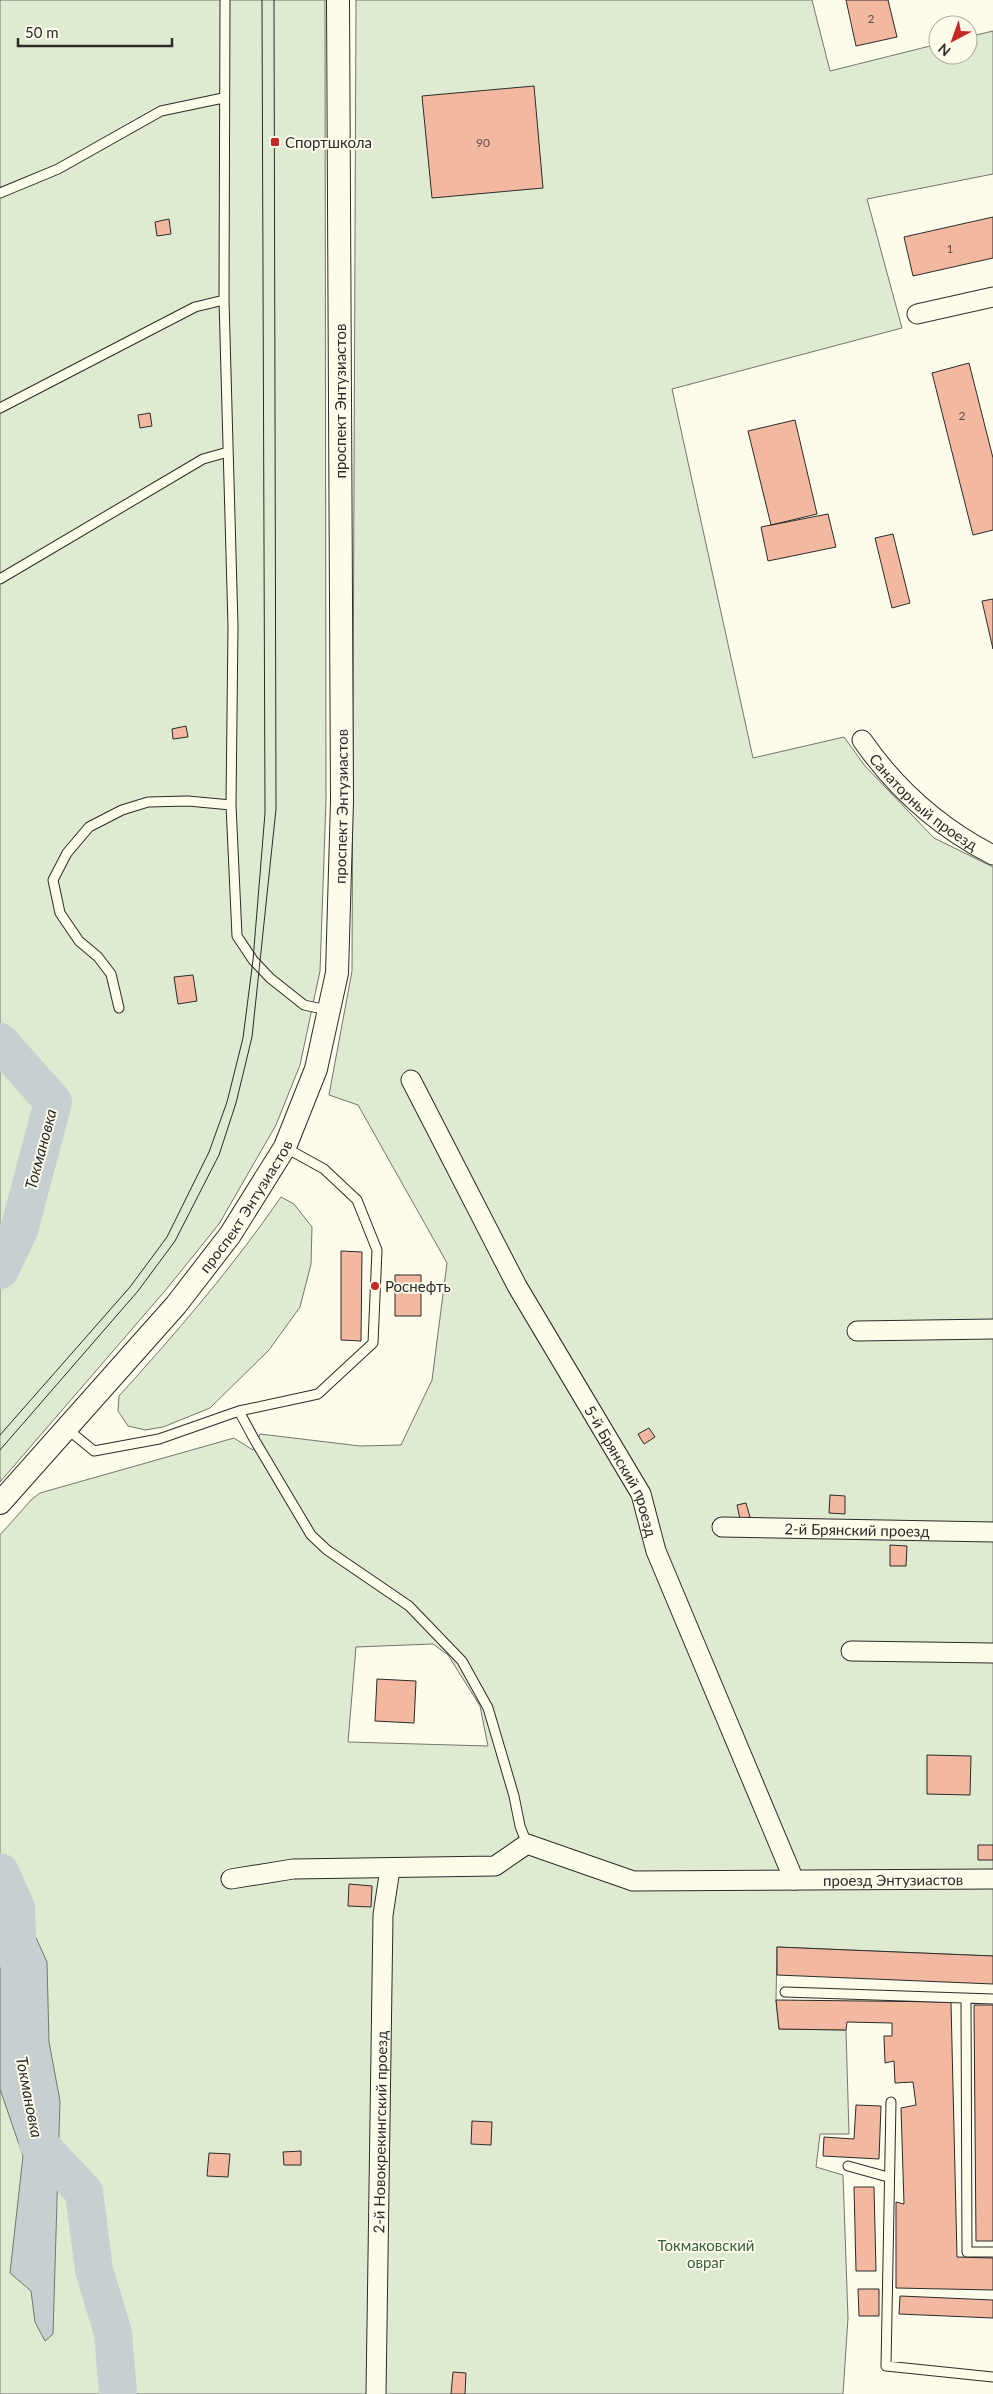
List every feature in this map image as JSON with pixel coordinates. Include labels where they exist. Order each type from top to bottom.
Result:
[{"type":"street","name":"проспект Энтузиастов","points":[[0,1503],[176,1304],[230,1235],[285,1147],[316,1069],[337,973],[342,800],[338,0]]},
{"type":"street","points":[[917,314],[993,297]]},
{"type":"street","name":"Санаторный проезд","points":[[862,740],[876,760],[934,818],[962,840],[993,855]]},
{"type":"street","name":"5-й Брянский проезд","points":[[411,1080],[517,1286],[641,1494],[656,1551],[794,1880]]},
{"type":"street","points":[[857,1331],[993,1329]]},
{"type":"street","name":"2-й Брянский проезд","points":[[722,1527],[993,1532]]},
{"type":"street","points":[[851,1651],[993,1654]]},
{"type":"street","points":[[231,1879],[293,1869],[495,1866],[527,1844]]},
{"type":"street","name":"проезд Энтузиастов","points":[[527,1844],[633,1881],[993,1879]]},
{"type":"street","name":"2-й Новокрекингский проезд","points":[[376,2394],[383,1915],[390,1869]]},
{"type":"lane","points":[[225,0],[223,98],[224,300],[233,626],[231,805],[237,936],[253,960],[270,978],[304,1005],[329,1010]]},
{"type":"lane","points":[[0,193],[58,169],[160,111],[223,98]]},
{"type":"lane","points":[[0,408],[196,307],[224,300]]},
{"type":"lane","points":[[0,579],[203,459],[228,452]]},
{"type":"lane","points":[[119,1008],[111,974],[98,957],[79,941],[60,913],[53,880],[66,853],[89,827],[122,810],[158,802],[188,801],[231,805]]},
{"type":"lane","points":[[66,1428],[94,1451],[160,1439],[239,1411],[318,1394],[373,1343],[377,1250],[357,1200],[324,1169],[285,1147]]},
{"type":"lane","points":[[239,1411],[254,1440],[311,1535],[327,1550],[409,1606],[462,1661],[488,1708],[514,1796],[520,1826],[527,1844]]},
{"type":"lane","points":[[785,1992],[993,1999]]},
{"type":"lane","points":[[966,1999],[967,2252],[993,2252]]},
{"type":"lane","points":[[891,2102],[888,2177],[886,2366],[993,2377]]},
{"type":"lane","points":[[848,2166],[888,2177]]},
{"type":"green space","points":[[0,0],[325,0],[326,801],[320,971],[300,1065],[276,1125],[219,1224],[164,1292],[0,1482]]},
{"type":"green space","name":"Токмаковский овраг","points":[[356,0],[812,0],[830,71],[928,46],[928,65],[978,65],[978,35],[993,31],[993,174],[867,199],[902,328],[672,389],[753,758],[844,737],[865,766],[934,838],[993,867],[993,1956],[777,1947],[776,2000],[779,2029],[846,2030],[849,2134],[820,2134],[816,2167],[843,2175],[848,2318],[843,2394],[0,2394],[0,1535],[32,1499],[40,1493],[234,1438],[253,1450],[260,1434],[360,1446],[401,1445],[432,1380],[447,1263],[358,1105],[329,1095],[352,971]],"holes":[[[433,1644],[448,1655],[480,1706],[488,1746],[348,1742],[356,1647]]]},
{"type":"green space","points":[[281,1197],[294,1204],[312,1227],[311,1264],[300,1307],[269,1350],[210,1408],[163,1427],[145,1430],[128,1426],[118,1411],[119,1396],[203,1299]]},
{"type":"water","points":[[16,1908],[28,1912],[33,1931],[47,1962],[49,2042],[60,2101],[53,2334],[45,2341],[35,2322],[31,2291],[10,2273],[23,2156],[0,2089],[0,1919]]},
{"type":"building","points":[[846,0],[888,0],[897,37],[856,46]]},
{"type":"building","points":[[534,86],[543,188],[432,198],[422,96]]},
{"type":"building","points":[[993,217],[993,258],[913,276],[904,237]]},
{"type":"building","points":[[169,219],[171,234],[157,236],[155,222]]},
{"type":"building","points":[[969,363],[993,458],[993,530],[973,535],[932,373]]},
{"type":"building","points":[[150,413],[152,426],[140,428],[138,415]]},
{"type":"building","points":[[795,420],[817,514],[771,525],[748,431]]},
{"type":"building","points":[[828,514],[836,547],[768,561],[761,527]]},
{"type":"building","points":[[893,534],[910,603],[892,608],[875,538]]},
{"type":"building","points":[[993,599],[993,649],[982,601]]},
{"type":"building","points":[[186,726],[188,737],[173,739],[172,729]]},
{"type":"building","points":[[193,975],[197,1001],[178,1004],[174,977]]},
{"type":"building","points":[[341,1251],[362,1252],[361,1341],[341,1340]]},
{"type":"building","points":[[395,1275],[421,1275],[421,1316],[395,1316]]},
{"type":"building","points":[[649,1428],[655,1437],[644,1444],[638,1434]]},
{"type":"building","points":[[830,1495],[845,1496],[845,1514],[829,1513]]},
{"type":"building","points":[[746,1503],[750,1517],[740,1519],[737,1505]]},
{"type":"building","points":[[890,1545],[907,1546],[906,1566],[890,1566]]},
{"type":"building","points":[[377,1679],[416,1681],[414,1723],[375,1721]]},
{"type":"building","points":[[927,1755],[971,1756],[970,1795],[927,1794]]},
{"type":"building","points":[[978,1845],[993,1845],[993,1860],[978,1860]]},
{"type":"building","points":[[349,1884],[372,1886],[371,1907],[348,1906]]},
{"type":"building","points":[[777,1947],[993,1956],[993,1984],[777,1975]]},
{"type":"building","points":[[776,2000],[951,2002],[957,2257],[993,2258],[993,2290],[896,2288],[896,2202],[904,2204],[901,2108],[916,2105],[913,2082],[895,2083],[894,2061],[885,2063],[884,2036],[892,2036],[892,2023],[847,2022],[846,2030],[779,2029]]},
{"type":"building","points":[[974,2005],[993,2005],[993,2241],[976,2241]]},
{"type":"building","points":[[856,2105],[881,2106],[879,2159],[823,2156],[824,2137],[854,2139]]},
{"type":"building","points":[[472,2121],[492,2122],[491,2145],[471,2144]]},
{"type":"building","points":[[301,2151],[301,2165],[284,2165],[283,2152]]},
{"type":"building","points":[[209,2153],[230,2154],[228,2177],[207,2176]]},
{"type":"building","points":[[854,2187],[874,2187],[876,2271],[856,2271]]},
{"type":"building","points":[[858,2289],[879,2289],[879,2316],[859,2316]]},
{"type":"building","points":[[900,2296],[993,2300],[993,2318],[899,2314]]},
{"type":"building","points":[[453,2372],[466,2373],[465,2394],[451,2394]]},
{"type":"waterway","name":"Токмановка","points":[[0,1042],[53,1102],[19,1230],[0,1270]]},
{"type":"waterway","name":"Токмановка","points":[[0,1872],[16,1908],[18,1960]]},
{"type":"waterway","name":"Токмановка","points":[[34,2121],[38,2143],[84,2192],[94,2270],[113,2333],[118,2394]]},
{"type":"tram line","points":[[0,1435],[130,1287],[167,1237],[209,1152],[227,1102],[243,1038],[253,960],[265,813],[262,0]]},
{"type":"tram line","points":[[0,1450],[138,1291],[175,1241],[219,1155],[236,1103],[252,1037],[276,809],[274,0]]},
{"type":"place","name":"Спортшкола","points":[[275,142]]},
{"type":"place","name":"Роснефть","points":[[375,1286]]}]
